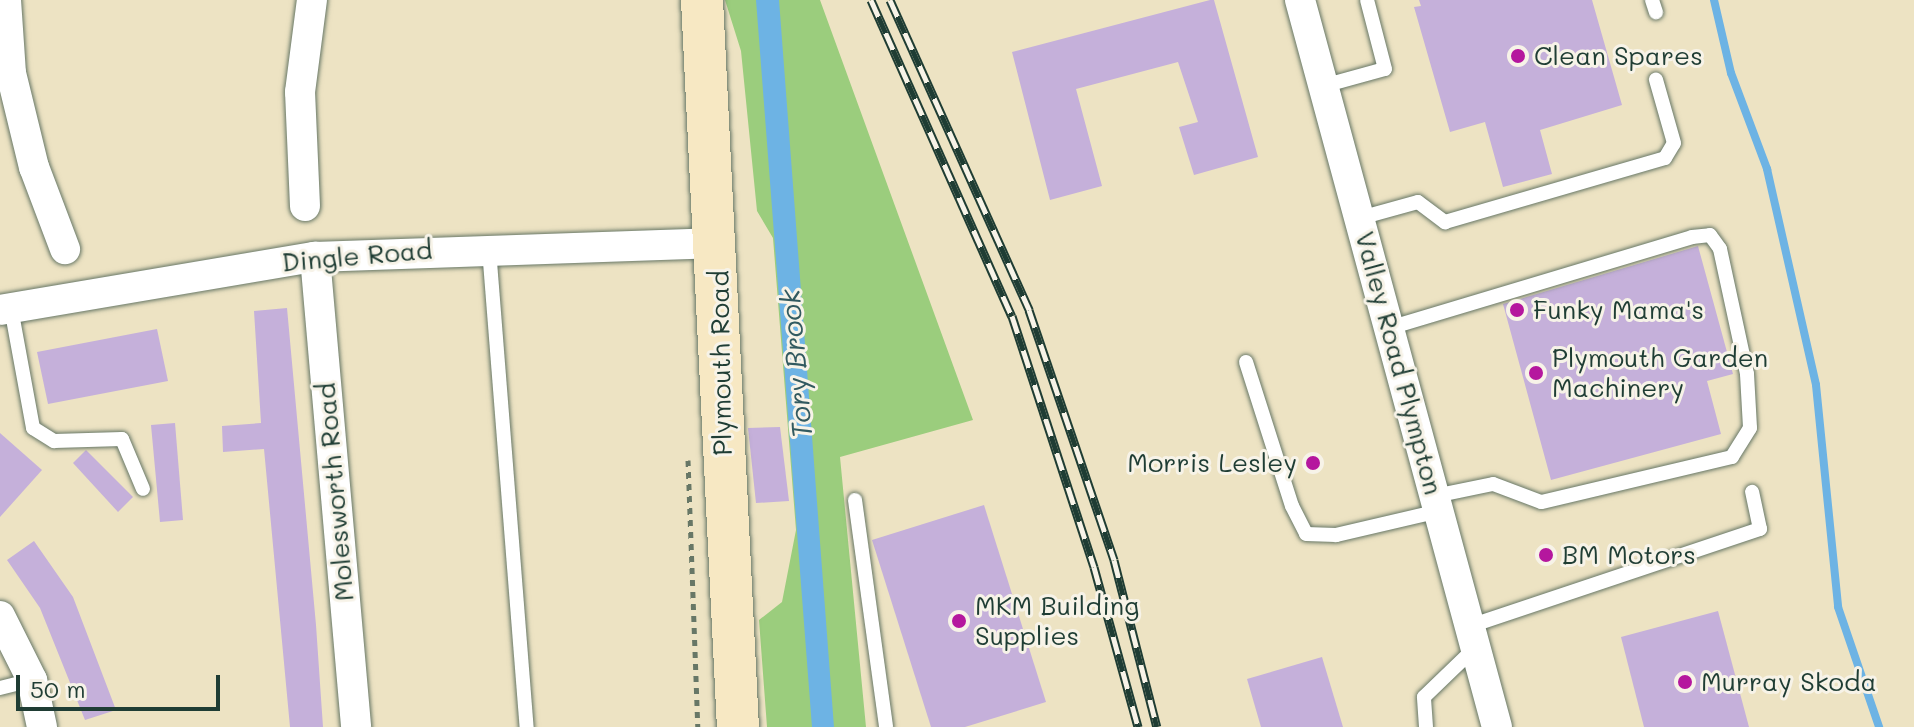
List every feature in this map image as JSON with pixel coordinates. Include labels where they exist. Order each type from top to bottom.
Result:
[{"type":"main road","name":"Plymouth Road","points":[[702,0],[718,243],[726,549],[738,727]]},
{"type":"street","points":[[6,0],[11,73],[34,167],[65,249]]},
{"type":"street","points":[[305,206],[300,92],[312,0]]},
{"type":"street","name":"Valley Road Plympton","points":[[1300,0],[1497,727]]},
{"type":"street","name":"Dingle Road","points":[[5,309],[315,257],[489,247],[718,243]]},
{"type":"street","name":"Molesworth Road","points":[[315,257],[356,727]]},
{"type":"street","points":[[0,616],[32,680],[42,727]]},
{"type":"lane","points":[[1323,86],[1385,69],[1367,0]]},
{"type":"lane","points":[[1360,218],[1418,202],[1445,222],[1665,158],[1674,143],[1656,80]]},
{"type":"lane","points":[[1246,362],[1292,506],[1306,534],[1336,535],[1493,484],[1530,501],[1732,457],[1750,428],[1747,374],[1720,249],[1710,235],[1389,328]]},
{"type":"lane","points":[[489,247],[527,727]]},
{"type":"lane","points":[[5,309],[33,428],[54,441],[122,439],[143,489]]},
{"type":"lane","points":[[1426,727],[1424,697],[1473,636],[1760,529],[1752,492]]},
{"type":"lane","points":[[855,500],[886,727]]},
{"type":"lane","points":[[0,688],[32,680]]},
{"type":"green space","points":[[725,0],[820,0],[973,420],[840,457],[866,727],[767,727],[759,620],[782,602],[796,530],[773,238],[757,211],[741,51]]},
{"type":"water","name":"Tory Brook","points":[[756,0],[779,0],[834,727],[812,727]]},
{"type":"building","points":[[1214,0],[1258,157],[1194,175],[1179,127],[1198,122],[1178,62],[1076,89],[1102,186],[1050,200],[1012,52]]},
{"type":"building","name":"Clean Spares","points":[[1419,0],[1592,0],[1622,105],[1540,130],[1552,174],[1503,187],[1485,122],[1450,132],[1414,7],[1421,6]]},
{"type":"building","points":[[1698,246],[1733,374],[1707,381],[1721,434],[1551,480],[1503,304]]},
{"type":"building","points":[[287,308],[323,727],[290,727],[264,449],[223,452],[222,426],[261,423],[254,311]]},
{"type":"building","points":[[157,329],[168,381],[48,404],[37,352]]},
{"type":"building","points":[[175,423],[183,520],[160,522],[151,425]]},
{"type":"building","points":[[780,427],[789,501],[756,503],[748,428]]},
{"type":"building","points":[[0,433],[42,470],[0,517]]},
{"type":"building","points":[[86,450],[133,497],[118,512],[73,463]]},
{"type":"building","name":"MKM Building Supplies","points":[[984,505],[1046,702],[965,727],[931,727],[872,540]]},
{"type":"building","points":[[34,541],[73,597],[116,710],[85,720],[40,608],[7,560]]},
{"type":"building","name":"Murray Skoda","points":[[1718,611],[1749,727],[1644,727],[1621,637]]},
{"type":"building","points":[[1322,657],[1343,727],[1261,727],[1247,679]]},
{"type":"waterway","points":[[1714,0],[1731,73],[1767,169],[1816,385],[1838,607],[1879,727]]},
{"type":"railway","points":[[871,0],[1012,316],[1094,567],[1138,727]]},
{"type":"railway","points":[[890,0],[1029,310],[1114,560],[1157,727]]},
{"type":"place","name":"Clean Spares","points":[[1518,56]]},
{"type":"place","name":"Funky Mama's","points":[[1517,310]]},
{"type":"place","name":"Plymouth Garden Machinery","points":[[1536,373]]},
{"type":"place","name":"Morris Lesley","points":[[1313,463]]},
{"type":"place","name":"BM Motors","points":[[1546,555]]},
{"type":"place","name":"MKM Building Supplies","points":[[959,621]]},
{"type":"place","name":"Murray Skoda","points":[[1685,682]]}]
